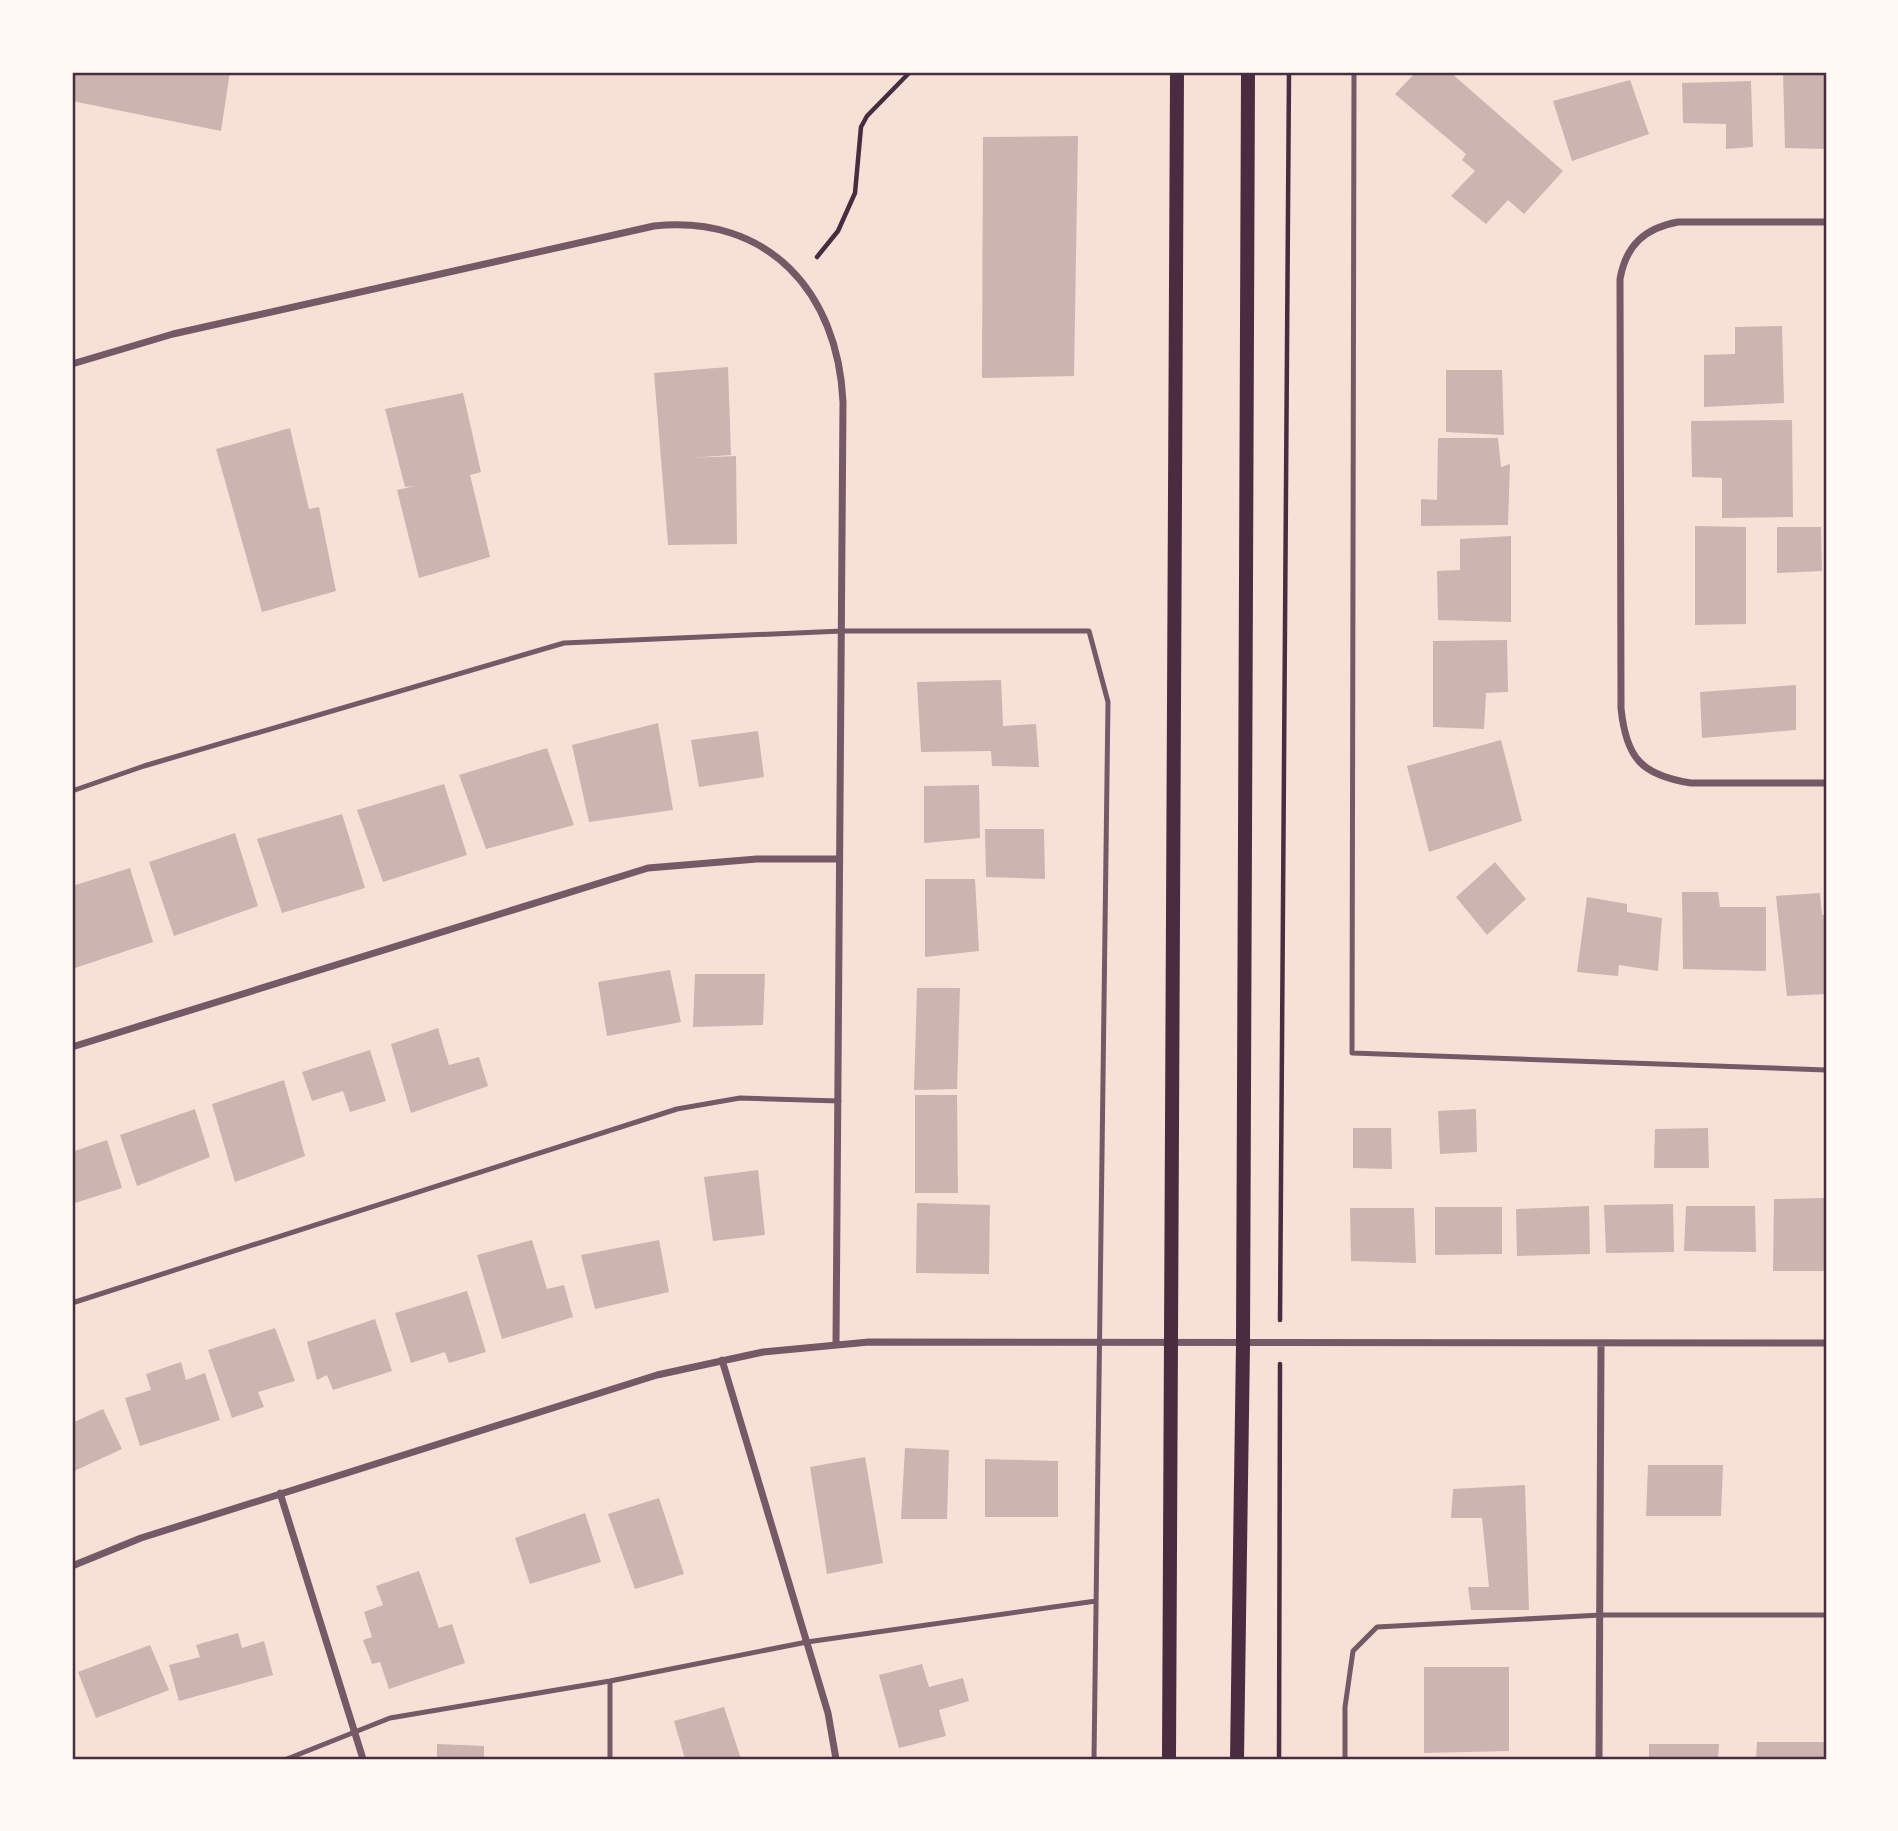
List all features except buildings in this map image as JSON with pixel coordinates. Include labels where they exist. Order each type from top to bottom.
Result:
[{"type":"main road","points":[[1169,1759],[1177,72]]},
{"type":"main road","points":[[1237,1759],[1243,1344],[1248,72]]},
{"type":"street","points":[[1826,222],[1678,222],[1661,225],[1636,240],[1623,264],[1620,279],[1621,708],[1629,749],[1641,766],[1654,775],[1672,780],[1691,783],[1826,783]]},
{"type":"street","points":[[72,364],[173,334],[654,226],[696,225],[744,238],[781,259],[799,277],[825,315],[839,356],[843,402],[836,1343]]},
{"type":"street","points":[[72,1047],[648,868],[746,859],[839,859]]},
{"type":"street","points":[[72,1566],[141,1538],[657,1375],[722,1360],[836,1343],[1826,1343]]},
{"type":"street","points":[[1599,1759],[1601,1344]]},
{"type":"street","points":[[722,1360],[828,1713],[836,1759]]},
{"type":"street","points":[[280,1493],[363,1759]]},
{"type":"lane","points":[[1354,72],[1353,1053],[1826,1070]]},
{"type":"lane","points":[[72,791],[144,766],[565,643],[842,631],[1089,631],[1108,702],[1094,1759]]},
{"type":"lane","points":[[72,1303],[677,1109],[740,1098],[839,1101]]},
{"type":"lane","points":[[286,1759],[390,1718],[610,1681],[807,1642],[1096,1601]]},
{"type":"lane","points":[[1345,1759],[1345,1707],[1353,1651],[1377,1628],[1601,1615],[1826,1615]]},
{"type":"lane","points":[[610,1681],[610,1759]]},
{"type":"path","points":[[817,257],[838,231],[855,193],[861,127],[867,116],[910,72]]},
{"type":"path","points":[[1280,1301],[1289,72]]},
{"type":"path","points":[[1279,1759],[1280,1385]]}]
